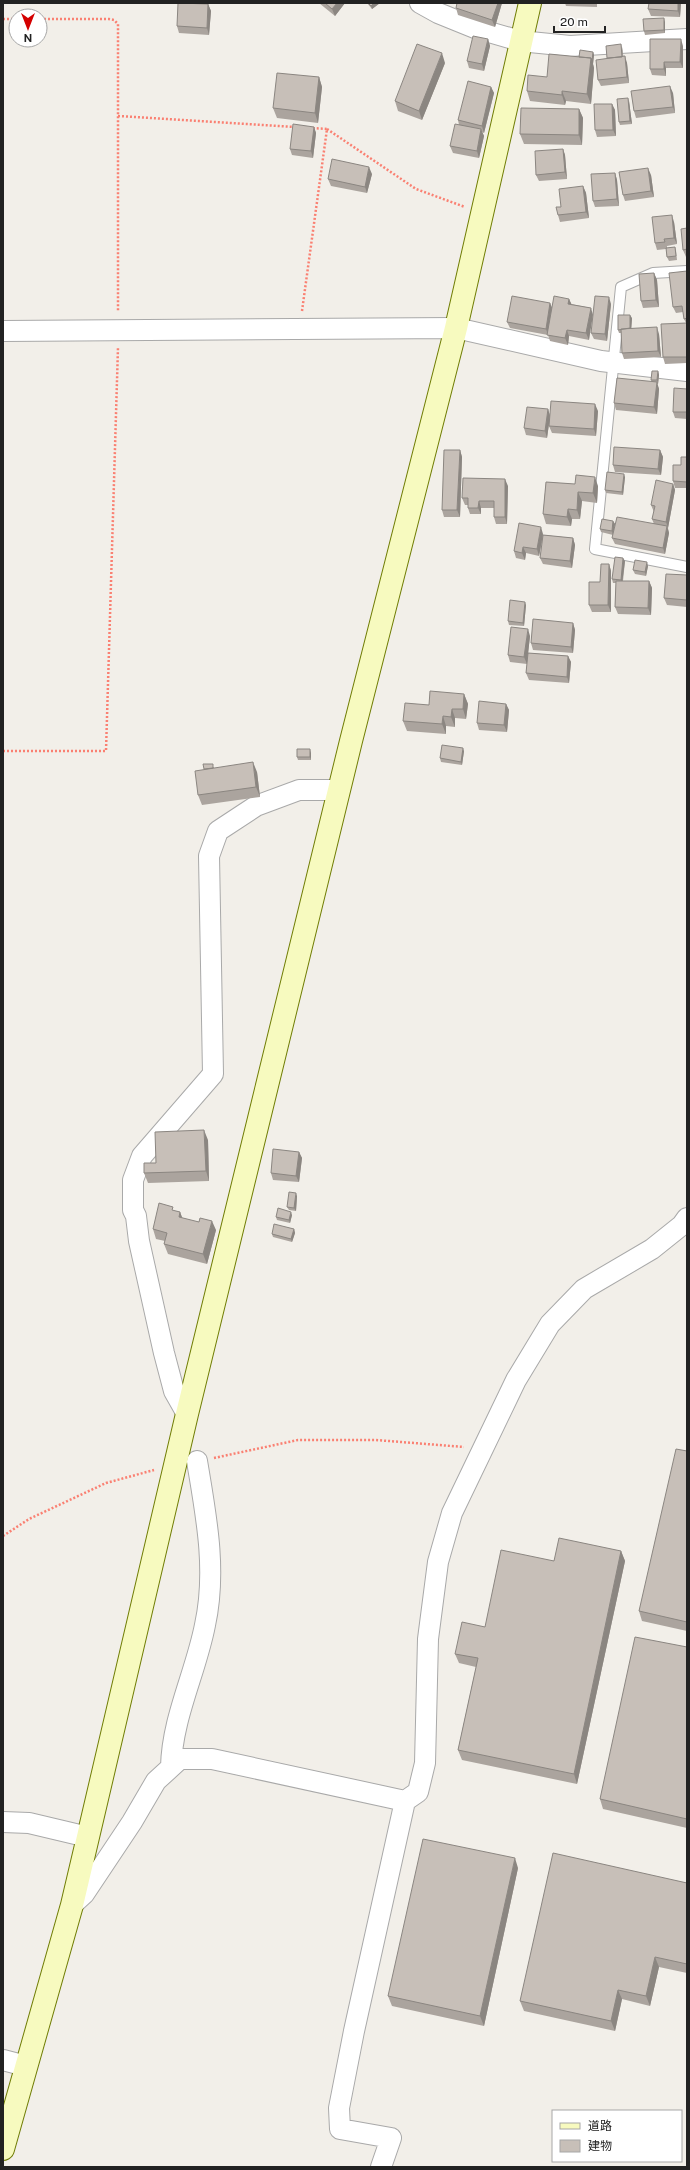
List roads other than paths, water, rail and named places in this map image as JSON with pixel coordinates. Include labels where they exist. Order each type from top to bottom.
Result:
[{"type":"street","points":[[420,3],[438,13],[476,28],[520,41],[570,46],[687,39]]},
{"type":"street","points":[[3,2148],[72,1905],[88,1837],[187,1463],[188,1414],[339,790],[456,328],[520,41],[530,3]]},
{"type":"street","points":[[3,331],[456,328],[613,362],[687,371]]},
{"type":"street","points":[[188,1414],[174,1391],[168,1368],[139,1241],[136,1216],[133,1210],[133,1180],[142,1156],[213,1074],[209,856],[218,831],[256,806],[299,790],[339,790]]},
{"type":"street","points":[[381,2167],[391,2138],[340,2129],[339,2108],[354,2031],[405,1801],[418,1792],[425,1763],[428,1639],[438,1562],[452,1513],[516,1380],[550,1324],[584,1289],[652,1249],[682,1225],[687,1218]]},
{"type":"street","points":[[171,1767],[174,1734],[205,1625],[212,1581],[208,1527],[187,1463]]},
{"type":"street","points":[[72,1905],[84,1894],[132,1822],[156,1781],[180,1759],[212,1759],[405,1801]]},
{"type":"street","points":[[3,1822],[29,1823],[88,1837]]},
{"type":"street","points":[[3,2060],[26,2066]]},
{"type":"lane","points":[[687,271],[653,273],[621,287],[595,549],[687,567]]}]
